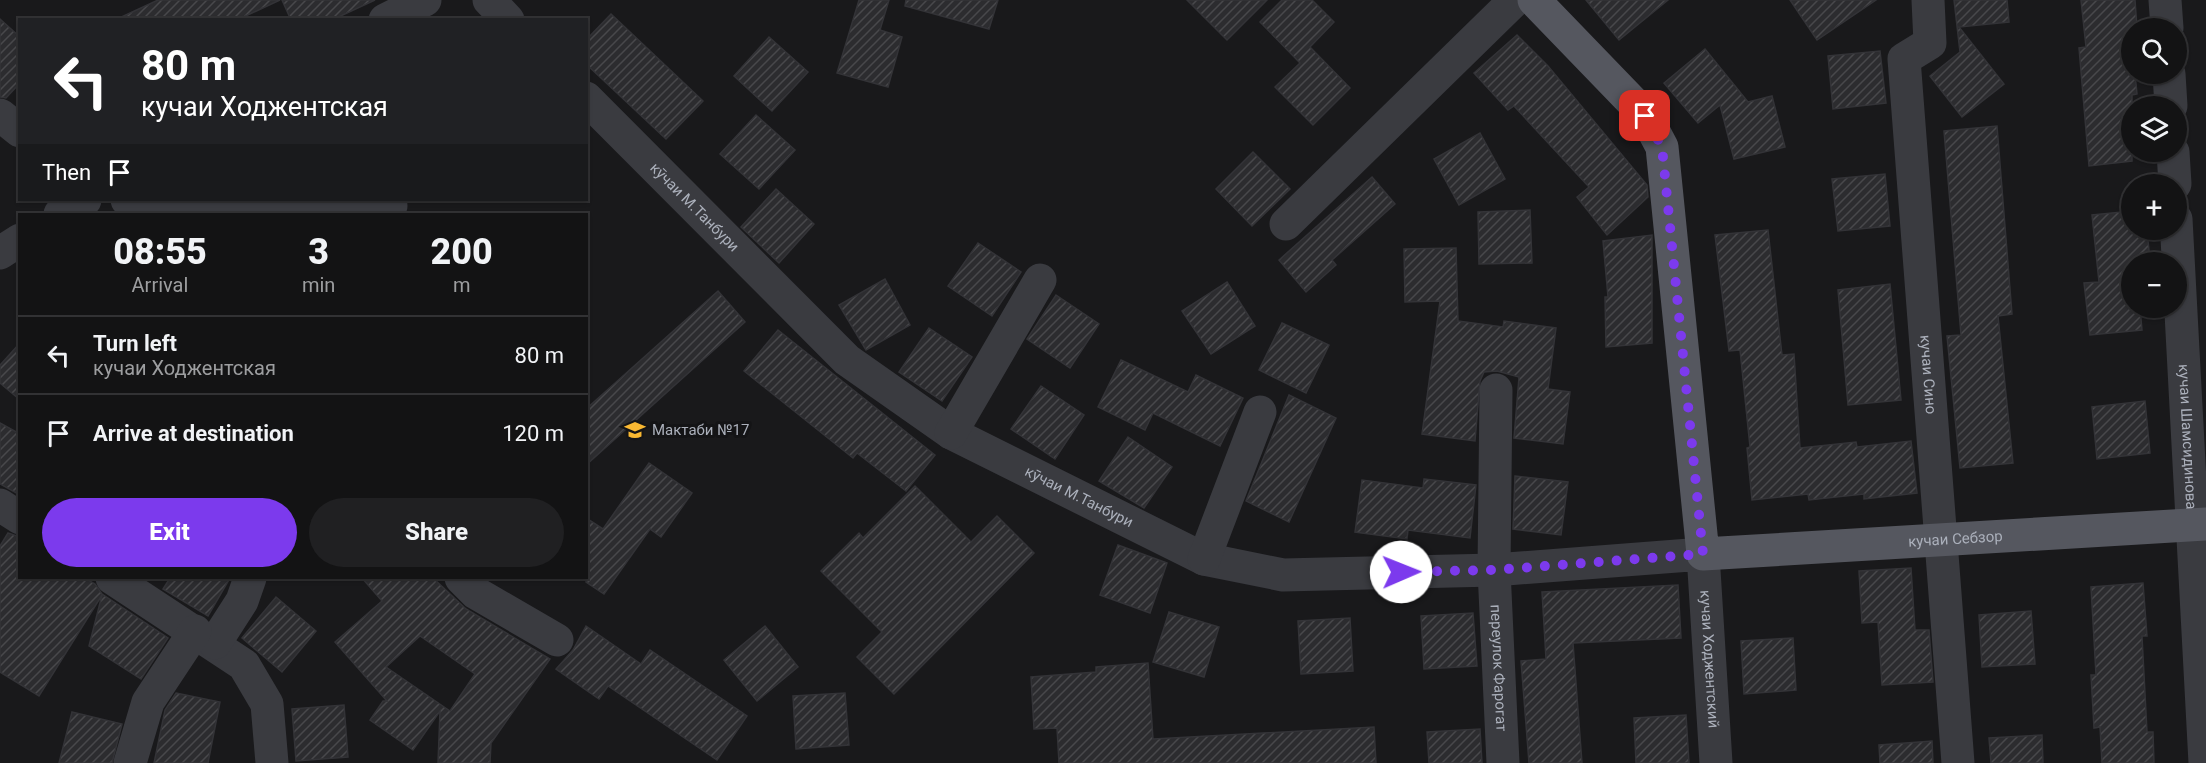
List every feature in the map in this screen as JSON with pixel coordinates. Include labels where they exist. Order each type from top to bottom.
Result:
[{"type":"main road","points":[[1534,0],[1645,116],[1662,147],[1703,554]]},
{"type":"main road","name":"кучаи Себзор","points":[[1703,554],[2199,524]]},
{"type":"street","points":[[388,18],[425,0]]},
{"type":"street","points":[[489,0],[506,18]]},
{"type":"street","points":[[1286,224],[1515,0]]},
{"type":"street","name":"кучаи Сино","points":[[1928,0],[1930,43],[1904,59],[1958,763]]},
{"type":"street","points":[[2165,0],[2166,18]]},
{"type":"street","name":"кӯчаи М.Танбури","points":[[588,100],[847,360],[951,433],[1204,560],[1283,575],[1494,570],[1703,554]]},
{"type":"street","points":[[0,115],[18,129]]},
{"type":"street","points":[[62,213],[83,201]]},
{"type":"street","points":[[132,201],[179,210],[391,206]]},
{"type":"street","name":"кучаи Шамсидинова","points":[[2178,240],[2199,524],[2205,763]]},
{"type":"street","points":[[0,253],[18,241]]},
{"type":"street","points":[[951,433],[1040,280]]},
{"type":"street","name":"переулок Фарогат","points":[[1496,390],[1494,570],[1503,763]]},
{"type":"street","points":[[1204,560],[1260,412]]},
{"type":"street","name":"кучаи Ходжентский","points":[[1703,554],[1716,763]]},
{"type":"street","points":[[114,579],[205,637],[244,665],[267,704],[272,763]]},
{"type":"street","points":[[130,763],[147,702],[205,637],[242,601],[250,579]]},
{"type":"street","points":[[462,579],[476,593],[557,640]]},
{"type":"building","points":[[158,0],[280,0],[241,18],[119,18]]},
{"type":"building","points":[[282,0],[375,0],[336,18],[290,18]]},
{"type":"building","points":[[859,0],[889,0],[880,30],[902,37],[888,87],[837,73]]},
{"type":"building","points":[[906,0],[998,0],[989,29],[905,6]]},
{"type":"building","points":[[1187,0],[1267,0],[1227,40]]},
{"type":"building","points":[[1282,0],[1312,0],[1334,22],[1310,47],[1350,88],[1313,125],[1275,87],[1300,63],[1260,22]]},
{"type":"building","points":[[1586,0],[1668,0],[1619,40]]},
{"type":"building","points":[[1790,0],[1876,0],[1817,40]]},
{"type":"building","points":[[1954,0],[2007,0],[2009,22],[1959,27],[2004,84],[1962,117],[1930,76],[1960,52]]},
{"type":"building","points":[[2081,0],[2135,0],[2136,18],[2121,18],[2121,84],[2136,84],[2137,94],[2121,96],[2121,162],[2123,162],[2089,166],[2079,48],[2086,47]]},
{"type":"building","points":[[611,14],[703,101],[666,139],[588,66],[588,38]]},
{"type":"building","points":[[0,19],[18,35],[18,85],[6,98],[0,97]]},
{"type":"building","points":[[1517,35],[1548,66],[1647,185],[1648,197],[1607,235],[1577,197],[1589,187],[1514,106],[1508,110],[1474,73]]},
{"type":"building","points":[[769,37],[808,72],[772,111],[734,76]]},
{"type":"building","points":[[1705,49],[1748,102],[1772,96],[1785,147],[1734,159],[1720,105],[1698,123],[1664,83]]},
{"type":"building","points":[[1880,51],[1886,103],[1833,109],[1828,56]]},
{"type":"building","points":[[756,115],[795,150],[759,189],[720,154]]},
{"type":"building","points":[[1997,126],[2012,314],[1998,316],[2013,463],[1960,468],[1947,336],[1961,335],[1944,131]]},
{"type":"building","points":[[1480,133],[1505,179],[1459,205],[1434,159]]},
{"type":"building","points":[[1253,152],[1290,189],[1252,226],[1216,189]]},
{"type":"building","points":[[1885,174],[1890,226],[1838,231],[1832,179]]},
{"type":"building","points":[[1372,177],[1395,204],[1332,260],[1336,265],[1306,292],[1279,260]]},
{"type":"building","points":[[776,189],[814,224],[779,263],[741,227]]},
{"type":"building","points":[[1530,210],[1532,263],[1479,264],[1478,212]]},
{"type":"building","points":[[2121,212],[2121,240],[2148,240],[2149,252],[2121,252],[2121,318],[2141,318],[2142,330],[2090,335],[2084,283],[2099,282],[2092,215]]},
{"type":"building","points":[[1768,230],[1782,355],[1794,354],[1800,448],[1856,442],[1857,447],[1911,441],[1917,493],[1864,499],[1864,494],[1809,500],[1808,494],[1752,500],[1747,448],[1750,447],[1740,350],[1729,351],[1715,235]]},
{"type":"building","points":[[1652,235],[1652,343],[1606,347],[1605,297],[1608,297],[1603,241]]},
{"type":"building","points":[[978,243],[1021,272],[992,316],[948,286]]},
{"type":"building","points":[[1456,248],[1458,321],[1503,327],[1504,321],[1556,328],[1548,389],[1570,392],[1563,444],[1514,438],[1519,377],[1497,371],[1484,372],[1480,381],[1475,441],[1422,434],[1440,301],[1405,302],[1404,249]]},
{"type":"building","points":[[885,279],[910,325],[866,350],[839,305]]},
{"type":"building","points":[[1227,282],[1255,326],[1211,354],[1182,311]]},
{"type":"building","points":[[1890,284],[1901,400],[1848,405],[1838,290]]},
{"type":"building","points":[[718,291],[745,322],[588,463],[588,407]]},
{"type":"building","points":[[1056,295],[1099,324],[1070,368],[1027,339]]},
{"type":"building","points":[[1282,323],[1329,345],[1306,393],[1259,370]]},
{"type":"building","points":[[929,328],[972,357],[942,401],[899,372]]},
{"type":"building","points":[[778,330],[935,455],[906,491],[857,453],[853,458],[744,371]]},
{"type":"building","points":[[18,345],[18,398],[0,383],[0,365]]},
{"type":"building","points":[[1121,360],[1188,392],[1196,375],[1243,398],[1220,446],[1153,413],[1145,430],[1098,407]]},
{"type":"building","points":[[1041,386],[1084,415],[1055,459],[1011,429]]},
{"type":"building","points":[[1289,395],[1336,418],[1289,522],[1246,501]]},
{"type":"building","points":[[2145,401],[2150,453],[2097,459],[2092,407]]},
{"type":"building","points":[[0,423],[18,433],[18,494],[0,484]]},
{"type":"building","points":[[1128,437],[1172,467],[1144,508],[1099,481]]},
{"type":"building","points":[[649,463],[692,493],[661,537],[650,529],[604,594],[586,582],[588,579],[588,519],[603,529]]},
{"type":"building","points":[[1515,476],[1568,482],[1561,535],[1513,529]]},
{"type":"building","points":[[1424,479],[1476,485],[1470,538],[1408,530],[1407,539],[1355,532],[1362,480],[1423,488]]},
{"type":"building","points":[[915,486],[971,542],[997,516],[1034,553],[894,694],[857,657],[882,632],[821,571],[859,533],[863,538]]},
{"type":"building","points":[[8,533],[18,536],[18,579],[87,579],[95,584],[102,594],[168,638],[141,679],[89,646],[102,595],[39,696],[0,672],[0,546]]},
{"type":"building","points":[[1118,545],[1167,563],[1150,613],[1100,595]]},
{"type":"building","points":[[1911,568],[1915,630],[1929,630],[1933,682],[1882,685],[1878,622],[1862,623],[1859,571]]},
{"type":"building","points":[[169,579],[229,579],[208,616],[163,589]]},
{"type":"building","points":[[363,579],[434,579],[466,609],[550,659],[491,743],[490,763],[438,763],[440,711],[413,750],[370,720],[383,701],[387,701],[335,642],[382,601]],"holes":[[[420,636],[475,674],[450,711],[386,667]]]},
{"type":"building","points":[[2143,583],[2147,636],[2142,636],[2147,732],[2153,732],[2154,763],[2102,763],[2100,727],[2094,728],[2091,675],[2096,675],[2091,587]]},
{"type":"building","points":[[1678,585],[1681,638],[1573,643],[1582,763],[1529,763],[1521,661],[1546,659],[1542,592]]},
{"type":"building","points":[[276,597],[316,631],[282,672],[242,638]]},
{"type":"building","points":[[2031,611],[2035,664],[1982,667],[1979,615]]},
{"type":"building","points":[[1169,612],[1219,627],[1204,677],[1153,662]]},
{"type":"building","points":[[1473,613],[1477,666],[1424,669],[1421,616]]},
{"type":"building","points":[[1350,618],[1353,671],[1301,674],[1298,621]]},
{"type":"building","points":[[586,626],[641,664],[650,650],[747,716],[717,760],[608,686],[599,699],[556,669],[573,650]]},
{"type":"building","points":[[765,626],[798,667],[757,701],[724,660]]},
{"type":"building","points":[[1793,638],[1796,690],[1744,694],[1741,641]]},
{"type":"building","points":[[1148,663],[1153,739],[1374,727],[1376,763],[1059,763],[1057,728],[1034,729],[1031,677],[1096,672],[1096,667]]},
{"type":"building","points":[[176,693],[220,702],[208,763],[154,763],[165,710]]},
{"type":"building","points":[[845,693],[849,745],[796,749],[793,696]]},
{"type":"building","points":[[344,705],[348,757],[296,761],[292,709]]},
{"type":"building","points":[[72,712],[122,724],[112,763],[59,763]]},
{"type":"building","points":[[1686,715],[1689,763],[1636,763],[1634,718]]},
{"type":"building","points":[[1480,729],[1482,763],[1429,763],[1427,732]]},
{"type":"building","points":[[2042,735],[2043,763],[1991,763],[1989,738]]},
{"type":"building","points":[[1932,741],[1933,763],[1880,763],[1879,745]]},
{"type":"place","name":"Мактаби №17","points":[[635,430]]},
{"type":"route","points":[[1401,572],[1494,570],[1703,554],[1662,147],[1645,116]]}]
